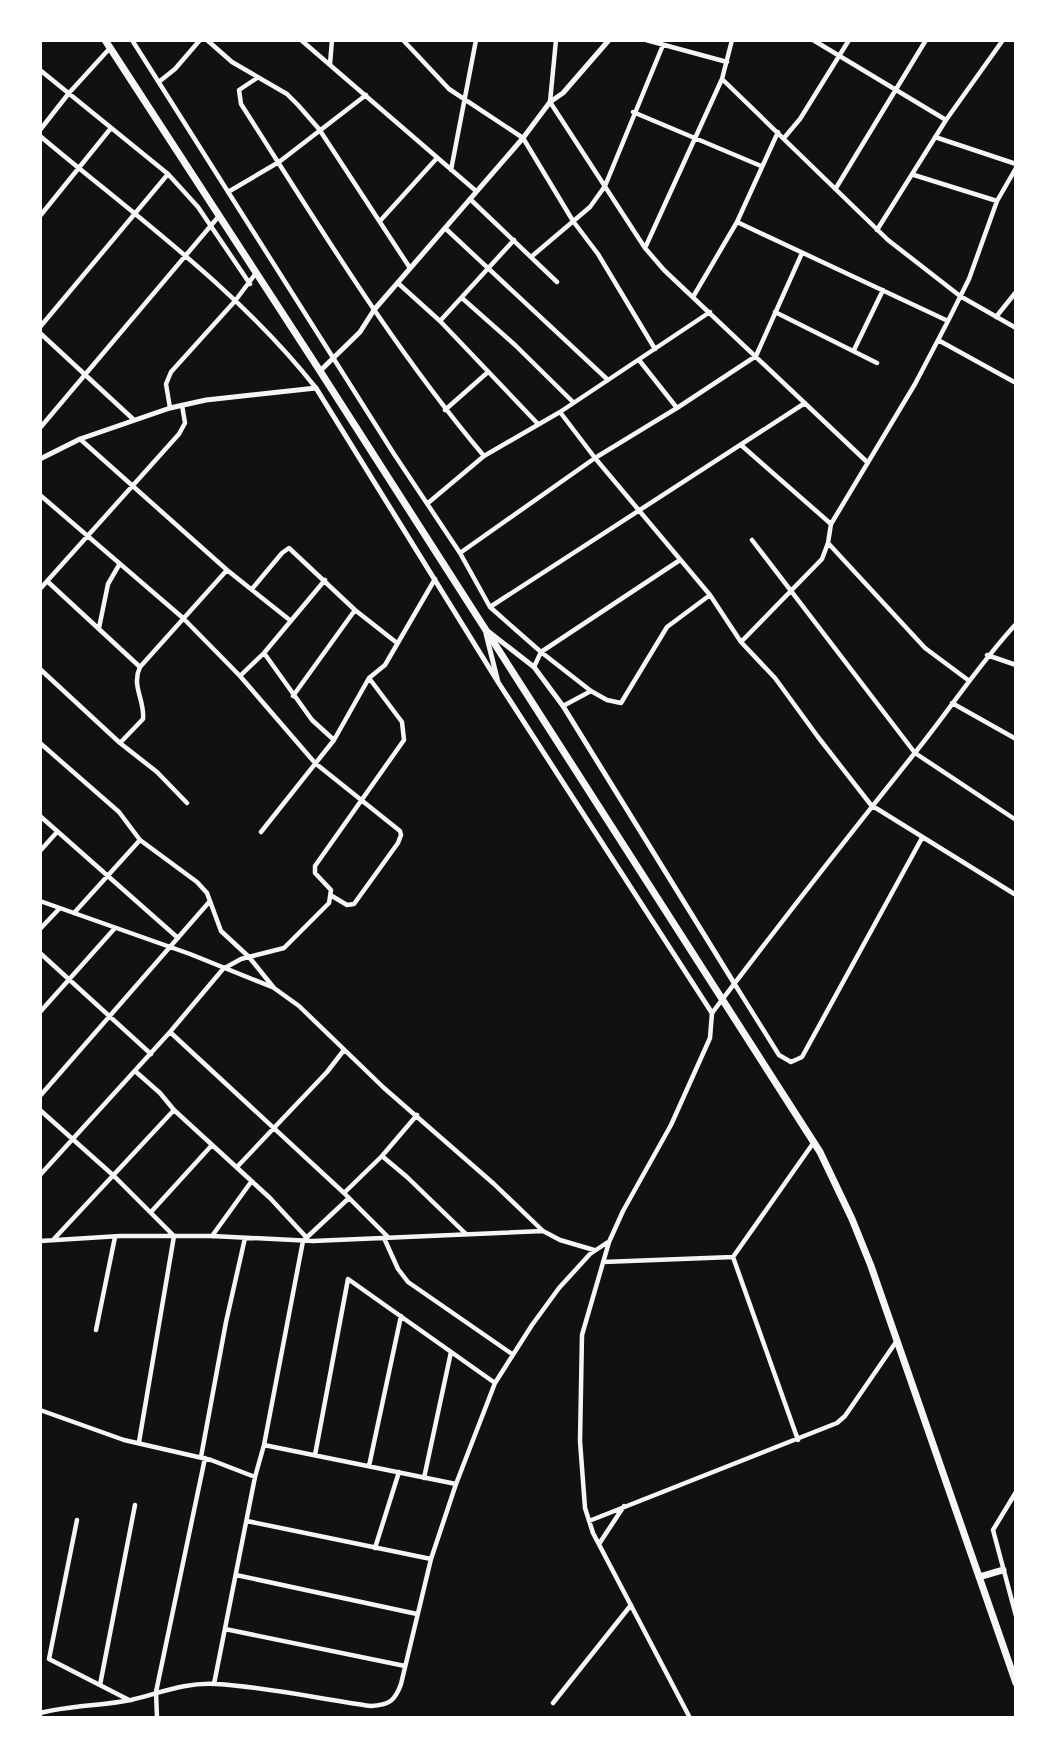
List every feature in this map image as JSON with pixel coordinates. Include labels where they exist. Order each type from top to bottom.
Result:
[{"type":"highway","points":[[105,40],[814,1142],[862,1244],[1016,1684]]},
{"type":"highway","points":[[979,1577],[1003,1570]]},
{"type":"street","points":[[140,40],[134,43],[332,357],[460,553],[490,607],[591,691],[607,700],[621,703],[667,626],[710,595]]},
{"type":"street","points":[[160,82],[200,40]]},
{"type":"street","points":[[207,40],[232,62],[287,94],[319,129],[411,270]]},
{"type":"street","points":[[301,40],[475,191]]},
{"type":"street","points":[[330,65],[332,40]]},
{"type":"street","points":[[403,40],[449,89],[523,138],[573,222],[598,254],[655,349]]},
{"type":"street","points":[[451,170],[476,40]]},
{"type":"street","points":[[556,40],[550,102],[645,248],[664,270],[867,462]]},
{"type":"street","points":[[320,371],[360,332],[374,310],[523,138],[550,102],[563,93],[609,40]]},
{"type":"street","points":[[646,40],[727,62]]},
{"type":"street","points":[[645,248],[722,79],[732,40]]},
{"type":"street","points":[[813,40],[946,120]]},
{"type":"street","points":[[784,138],[800,119],[849,40]]},
{"type":"street","points":[[836,188],[926,40]]},
{"type":"street","points":[[877,230],[914,175],[946,120],[1003,40]]},
{"type":"street","points":[[531,257],[590,207],[605,187],[663,45]]},
{"type":"street","points":[[40,130],[110,48]]},
{"type":"street","points":[[40,69],[168,174],[198,206],[250,284]]},
{"type":"street","points":[[257,78],[240,89],[238,97],[374,310],[445,410],[484,456]]},
{"type":"street","points":[[722,79],[877,230],[960,296],[1016,328]]},
{"type":"street","points":[[228,192],[279,162],[366,95]]},
{"type":"street","points":[[634,112],[761,166]]},
{"type":"street","points":[[40,216],[111,128]]},
{"type":"street","points":[[693,297],[737,222],[778,132]]},
{"type":"street","points":[[40,136],[235,301],[291,357],[316,388],[498,682],[712,1013]]},
{"type":"street","points":[[741,642],[822,559],[831,524],[915,384],[969,279],[997,201],[1016,166],[935,137]]},
{"type":"street","points":[[380,221],[437,158]]},
{"type":"street","points":[[40,327],[168,174]]},
{"type":"street","points":[[914,175],[997,201]]},
{"type":"street","points":[[1010,178],[1016,175]]},
{"type":"street","points":[[470,199],[557,282]]},
{"type":"street","points":[[40,428],[219,216]]},
{"type":"street","points":[[737,222],[948,321]]},
{"type":"street","points":[[445,228],[608,380]]},
{"type":"street","points":[[440,321],[514,240]]},
{"type":"street","points":[[460,553],[595,458],[756,356],[802,253]]},
{"type":"street","points":[[170,408],[166,384],[171,372],[250,284],[256,273]]},
{"type":"street","points":[[399,284],[440,321],[538,424]]},
{"type":"street","points":[[854,350],[883,290]]},
{"type":"street","points":[[996,317],[1016,292]]},
{"type":"street","points":[[462,298],[573,402]]},
{"type":"street","points":[[428,503],[484,456],[560,412],[710,312]]},
{"type":"street","points":[[775,312],[877,363]]},
{"type":"street","points":[[40,333],[133,419]]},
{"type":"street","points":[[938,340],[1016,383]]},
{"type":"street","points":[[639,360],[677,408]]},
{"type":"street","points":[[445,410],[488,372]]},
{"type":"street","points":[[40,460],[80,439],[170,408],[206,400],[328,385]]},
{"type":"street","points":[[490,607],[805,403]]},
{"type":"street","points":[[40,589],[183,429],[186,423],[182,405]]},
{"type":"street","points":[[560,412],[710,595],[741,642],[775,678],[872,805],[1016,895]]},
{"type":"street","points":[[80,439],[227,570],[292,621]]},
{"type":"street","points":[[741,445],[831,524]]},
{"type":"street","points":[[40,495],[183,618],[240,676],[315,764],[400,831],[401,838],[354,904],[347,905],[332,896]]},
{"type":"street","points":[[752,540],[915,753],[1016,820]]},
{"type":"street","points":[[828,543],[925,648],[968,680]]},
{"type":"street","points":[[251,589],[289,548],[355,610],[397,643]]},
{"type":"street","points":[[534,667],[541,652],[680,560]]},
{"type":"street","points":[[99,628],[108,584],[119,565]]},
{"type":"street","points":[[120,743],[143,719],[136,682],[140,667],[227,570]]},
{"type":"street","points":[[261,832],[334,740],[369,678],[385,665],[436,579]]},
{"type":"street","points":[[240,676],[264,653],[325,580]]},
{"type":"street","points":[[47,581],[140,667]]},
{"type":"street","points":[[293,696],[355,610]]},
{"type":"street","points":[[690,1718],[599,1544],[584,1508],[580,1441],[582,1335],[603,1262],[623,1211],[677,1112],[710,1038],[712,1013],[915,753],[987,655],[1016,624]]},
{"type":"street","points":[[485,628],[534,667],[563,706],[784,1060],[791,1062],[802,1057],[922,838]]},
{"type":"street","points":[[485,628],[498,682]]},
{"type":"street","points":[[264,653],[312,720],[334,740]]},
{"type":"street","points":[[987,655],[1016,665]]},
{"type":"street","points":[[40,669],[120,743],[157,772],[187,803]]},
{"type":"street","points":[[40,1175],[151,1054],[223,969],[249,957],[284,948],[324,908],[332,896],[331,890],[320,881],[314,869],[402,745],[405,735],[402,722],[369,678]]},
{"type":"street","points":[[563,706],[591,691]]},
{"type":"street","points":[[953,703],[1016,739]]},
{"type":"street","points":[[40,743],[119,812],[140,840],[197,882],[210,901],[221,931],[249,957],[274,988]]},
{"type":"street","points":[[40,816],[178,938]]},
{"type":"street","points":[[40,851],[57,832]]},
{"type":"street","points":[[74,913],[140,840]]},
{"type":"street","points":[[40,901],[171,947],[274,988],[299,1006],[344,1051],[543,1231],[560,1240],[595,1250]]},
{"type":"street","points":[[40,1096],[210,901]]},
{"type":"street","points":[[40,929],[59,909]]},
{"type":"street","points":[[40,1012],[115,928]]},
{"type":"street","points":[[40,953],[151,1054]]},
{"type":"street","points":[[170,1032],[349,1198],[386,1238],[398,1269],[408,1282],[512,1354]]},
{"type":"street","points":[[237,1167],[344,1051]]},
{"type":"street","points":[[135,1071],[283,1210],[305,1239]]},
{"type":"street","points":[[40,1110],[114,1176],[174,1236]]},
{"type":"street","points":[[52,1241],[174,1110]]},
{"type":"street","points":[[344,1193],[382,1156],[417,1115]]},
{"type":"street","points":[[733,1257],[814,1142]]},
{"type":"street","points":[[151,1212],[212,1145]]},
{"type":"street","points":[[382,1156],[466,1234]]},
{"type":"street","points":[[212,1236],[251,1182]]},
{"type":"street","points":[[214,1684],[305,1239],[349,1198]]},
{"type":"street","points":[[40,1241],[174,1236],[386,1238],[543,1231]]},
{"type":"street","points":[[138,1443],[174,1236]]},
{"type":"street","points":[[96,1330],[115,1237]]},
{"type":"street","points":[[157,1718],[156,1692],[203,1458],[226,1322],[245,1238]]},
{"type":"street","points":[[40,1713],[130,1700],[191,1685],[214,1684],[371,1706],[389,1704],[397,1696],[431,1559],[456,1484],[495,1383],[512,1354],[559,1288],[595,1250],[609,1242]]},
{"type":"street","points":[[603,1262],[733,1257]]},
{"type":"street","points":[[733,1257],[798,1440]]},
{"type":"street","points":[[315,1455],[348,1279],[495,1383]]},
{"type":"street","points":[[369,1466],[401,1316]]},
{"type":"street","points":[[589,1521],[798,1440],[842,1419],[896,1342]]},
{"type":"street","points":[[424,1478],[451,1352]]},
{"type":"street","points":[[40,1410],[112,1436],[203,1458],[255,1477]]},
{"type":"street","points":[[264,1445],[456,1484]]},
{"type":"street","points":[[376,1548],[399,1472]]},
{"type":"street","points":[[1016,1492],[993,1530],[1016,1616]]},
{"type":"street","points":[[100,1685],[135,1505]]},
{"type":"street","points":[[599,1544],[624,1506]]},
{"type":"street","points":[[77,1520],[49,1659],[130,1700]]},
{"type":"street","points":[[247,1521],[431,1559]]},
{"type":"street","points":[[236,1576],[417,1614]]},
{"type":"street","points":[[552,1703],[631,1605]]},
{"type":"street","points":[[225,1629],[405,1666]]}]
